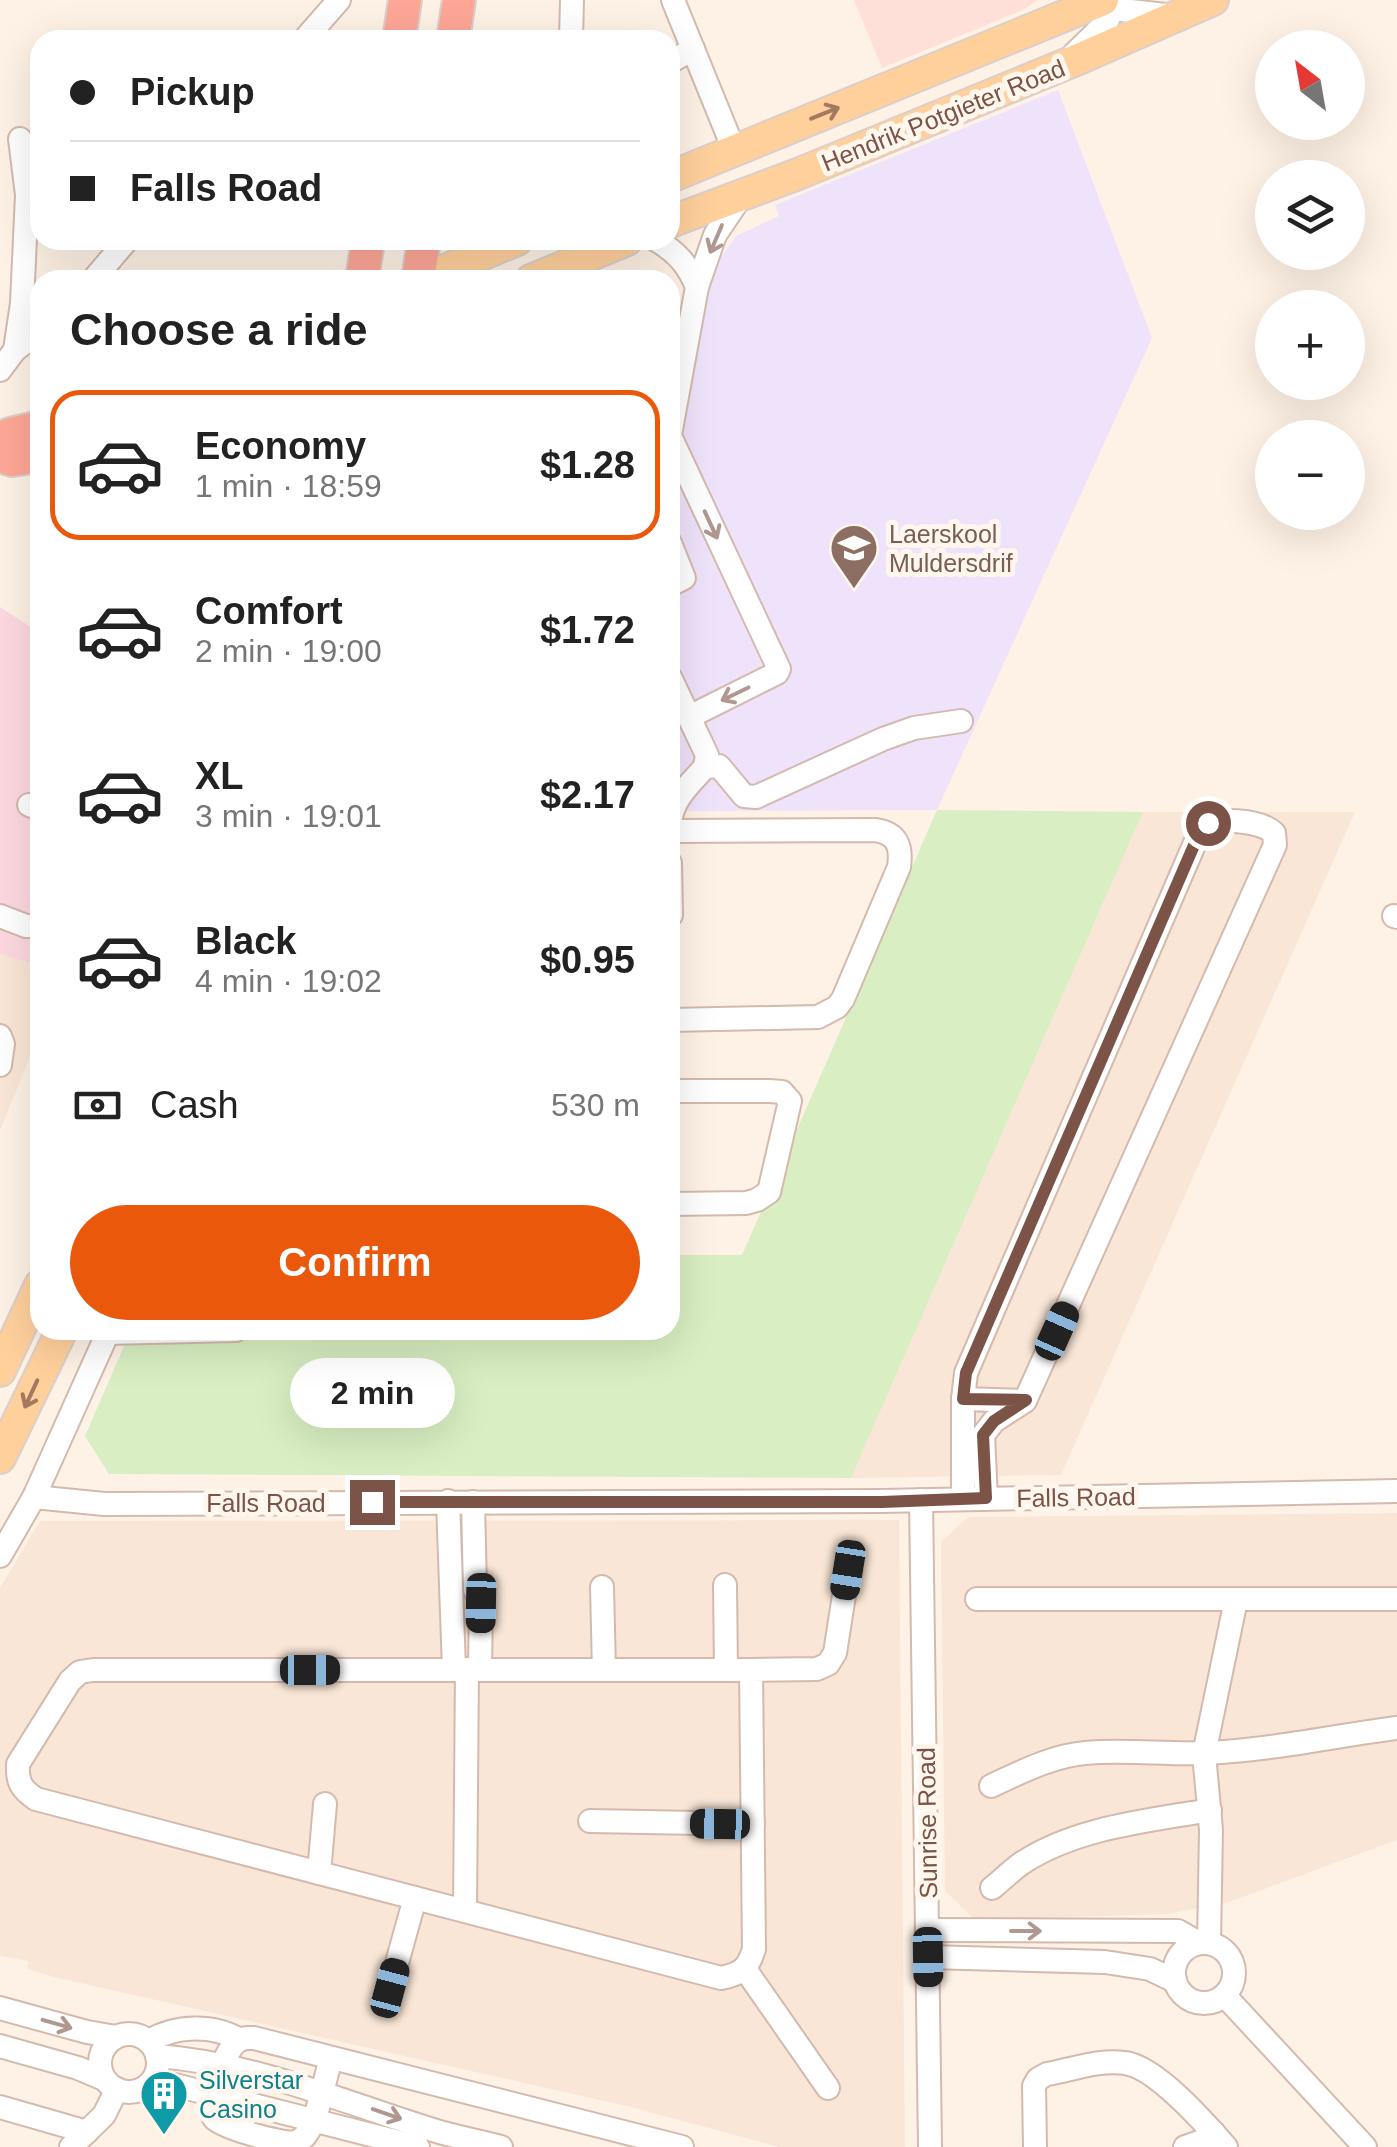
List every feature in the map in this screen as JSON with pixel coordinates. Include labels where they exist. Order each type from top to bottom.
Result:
[{"type":"highway","points":[[400,30],[405,0]]},
{"type":"highway","points":[[455,30],[459,0]]},
{"type":"highway","points":[[0,442],[10,434],[30,438]]},
{"type":"highway","points":[[0,456],[12,460],[30,447]]},
{"type":"main road","points":[[1003,40],[1052,0]]},
{"type":"main road","name":"Hendrik Potgieter Road","points":[[680,218],[1060,67],[1212,0]]},
{"type":"main road","name":"Hendrik Potgieter Road","points":[[680,173],[1003,40],[1107,2]]},
{"type":"main road","points":[[444,270],[494,250]]},
{"type":"main road","points":[[555,270],[603,250]]},
{"type":"main road","points":[[0,1371],[30,1306]]},
{"type":"main road","points":[[0,1458],[57,1340]]},
{"type":"street","points":[[313,30],[340,0]]},
{"type":"street","points":[[571,30],[572,0]]},
{"type":"street","points":[[673,0],[734,150]]},
{"type":"street","points":[[1060,67],[1093,38],[1107,2],[1174,16]]},
{"type":"street","points":[[680,57],[693,50]]},
{"type":"street","points":[[15,350],[22,303],[27,195],[20,139]]},
{"type":"street","points":[[680,380],[695,295],[715,235],[742,195]]},
{"type":"street","points":[[102,270],[118,250]]},
{"type":"street","points":[[672,250],[688,266],[695,295]]},
{"type":"street","points":[[680,311],[695,295]]},
{"type":"street","points":[[0,370],[30,339]]},
{"type":"street","points":[[680,480],[780,670],[689,717]]},
{"type":"street","points":[[680,698],[706,755],[705,767],[680,795]]},
{"type":"street","points":[[705,767],[719,766],[744,796],[756,797],[883,739],[914,728],[961,720]]},
{"type":"street","points":[[973,1460],[994,1421],[1026,1400],[1275,845],[1274,833],[1266,826],[1217,820],[1201,829],[966,1373],[963,1399],[973,1460],[974,1499]]},
{"type":"street","points":[[680,827],[886,831],[895,837],[901,854],[899,867],[837,1007],[818,1016],[680,1020]]},
{"type":"street","points":[[0,916],[30,926]]},
{"type":"street","points":[[0,1036],[4,1044],[0,1065]]},
{"type":"street","points":[[680,1091],[782,1092],[790,1101],[768,1192],[746,1203],[680,1204]]},
{"type":"street","points":[[0,1556],[34,1497],[104,1340]]},
{"type":"street","points":[[963,1399],[1026,1400]]},
{"type":"street","name":"Falls Road","points":[[34,1497],[104,1504],[921,1500],[1397,1490]]},
{"type":"street","name":"Sunrise Road","points":[[921,1500],[930,2147]]},
{"type":"street","points":[[448,1502],[450,1590],[467,1669]]},
{"type":"street","points":[[465,1911],[467,1669],[481,1603],[475,1589],[473,1502]]},
{"type":"street","points":[[751,1670],[754,1949],[745,1969],[720,1978],[36,1799],[23,1790],[17,1778],[18,1764],[70,1681],[80,1672],[93,1670],[817,1669],[828,1664],[834,1653],[848,1570]]},
{"type":"street","points":[[725,1585],[726,1670]]},
{"type":"street","points":[[602,1587],[604,1670]]},
{"type":"street","points":[[450,1590],[475,1589]]},
{"type":"street","points":[[977,1599],[1397,1599]]},
{"type":"street","points":[[1204,1943],[1210,1810],[1204,1754],[1236,1600]]},
{"type":"street","points":[[992,1786],[1046,1762],[1082,1753],[1204,1754],[1397,1728]]},
{"type":"street","points":[[319,1873],[325,1804]]},
{"type":"street","points":[[992,1888],[1023,1863],[1061,1844],[1111,1828],[1210,1810]]},
{"type":"street","points":[[590,1820],[753,1824]]},
{"type":"street","points":[[390,1988],[415,1898]]},
{"type":"street","points":[[928,1930],[1178,1931],[1226,1952],[1235,1969],[1235,1979],[1225,1996],[1206,2004],[1186,1998],[1175,1982],[1150,1969],[1105,1962],[928,1957]]},
{"type":"street","points":[[1175,1982],[1174,1971],[1182,1952],[1204,1943]]},
{"type":"street","points":[[745,1969],[828,2088]]},
{"type":"street","points":[[1225,1996],[1365,2147]]},
{"type":"street","points":[[116,2036],[7,2010],[2,2046],[78,2068],[136,2091],[167,2083],[418,2147]]},
{"type":"street","points":[[153,2049],[164,2032],[219,2029],[240,2040],[254,2038],[682,2147]]},
{"type":"street","points":[[0,2107],[79,2140],[104,2115],[111,2084],[100,2068],[100,2056],[106,2044],[126,2033],[138,2034],[153,2049],[158,2064],[156,2076],[148,2085]]},
{"type":"street","points":[[212,2094],[230,2050],[240,2040]]},
{"type":"street","points":[[153,2049],[320,2092],[434,2139],[501,2147]]},
{"type":"street","points":[[312,2122],[330,2058]]},
{"type":"street","points":[[1035,2147],[1034,2086],[1038,2079],[1110,2063],[1134,2065],[1164,2085],[1220,2140]]},
{"type":"street","points":[[1185,2147],[1220,2140]]},
{"type":"shaded area","points":[[854,0],[1038,0],[1025,9],[882,68]]},
{"type":"shaded area","name":"Laerskool Muldersdrif","points":[[1058,90],[1152,338],[937,810],[680,811],[680,370],[690,371],[708,276],[736,236],[779,216],[775,205]]},
{"type":"shaded area","points":[[0,607],[30,626],[30,963],[0,954]]},
{"type":"shaded area","points":[[1143,812],[1355,812],[1061,1475],[851,1478]]},
{"type":"shaded area","points":[[0,954],[30,963],[30,1056],[0,1130]]},
{"type":"shaded area","points":[[1397,1513],[1397,1840],[1229,1902],[1168,1914],[975,1920],[945,1891],[941,1542],[968,1517]]},
{"type":"shaded area","points":[[899,1520],[905,2147],[779,2147],[631,2107],[58,1978],[27,1969],[28,1961],[0,1956],[0,1588],[40,1521]]},
{"type":"green space","points":[[937,810],[1143,812],[851,1478],[109,1474],[85,1436],[127,1340],[680,1340],[680,1255],[742,1255]]},
{"type":"place","name":"Laerskool Muldersdrif","points":[[854,590]]},
{"type":"place","name":"Silverstar Casino","points":[[164,2136]]},
{"type":"route","points":[[372,1502],[882,1502],[986,1498],[983,1435],[994,1421],[1026,1400],[963,1399],[966,1373],[1201,829],[1208,823]]}]
